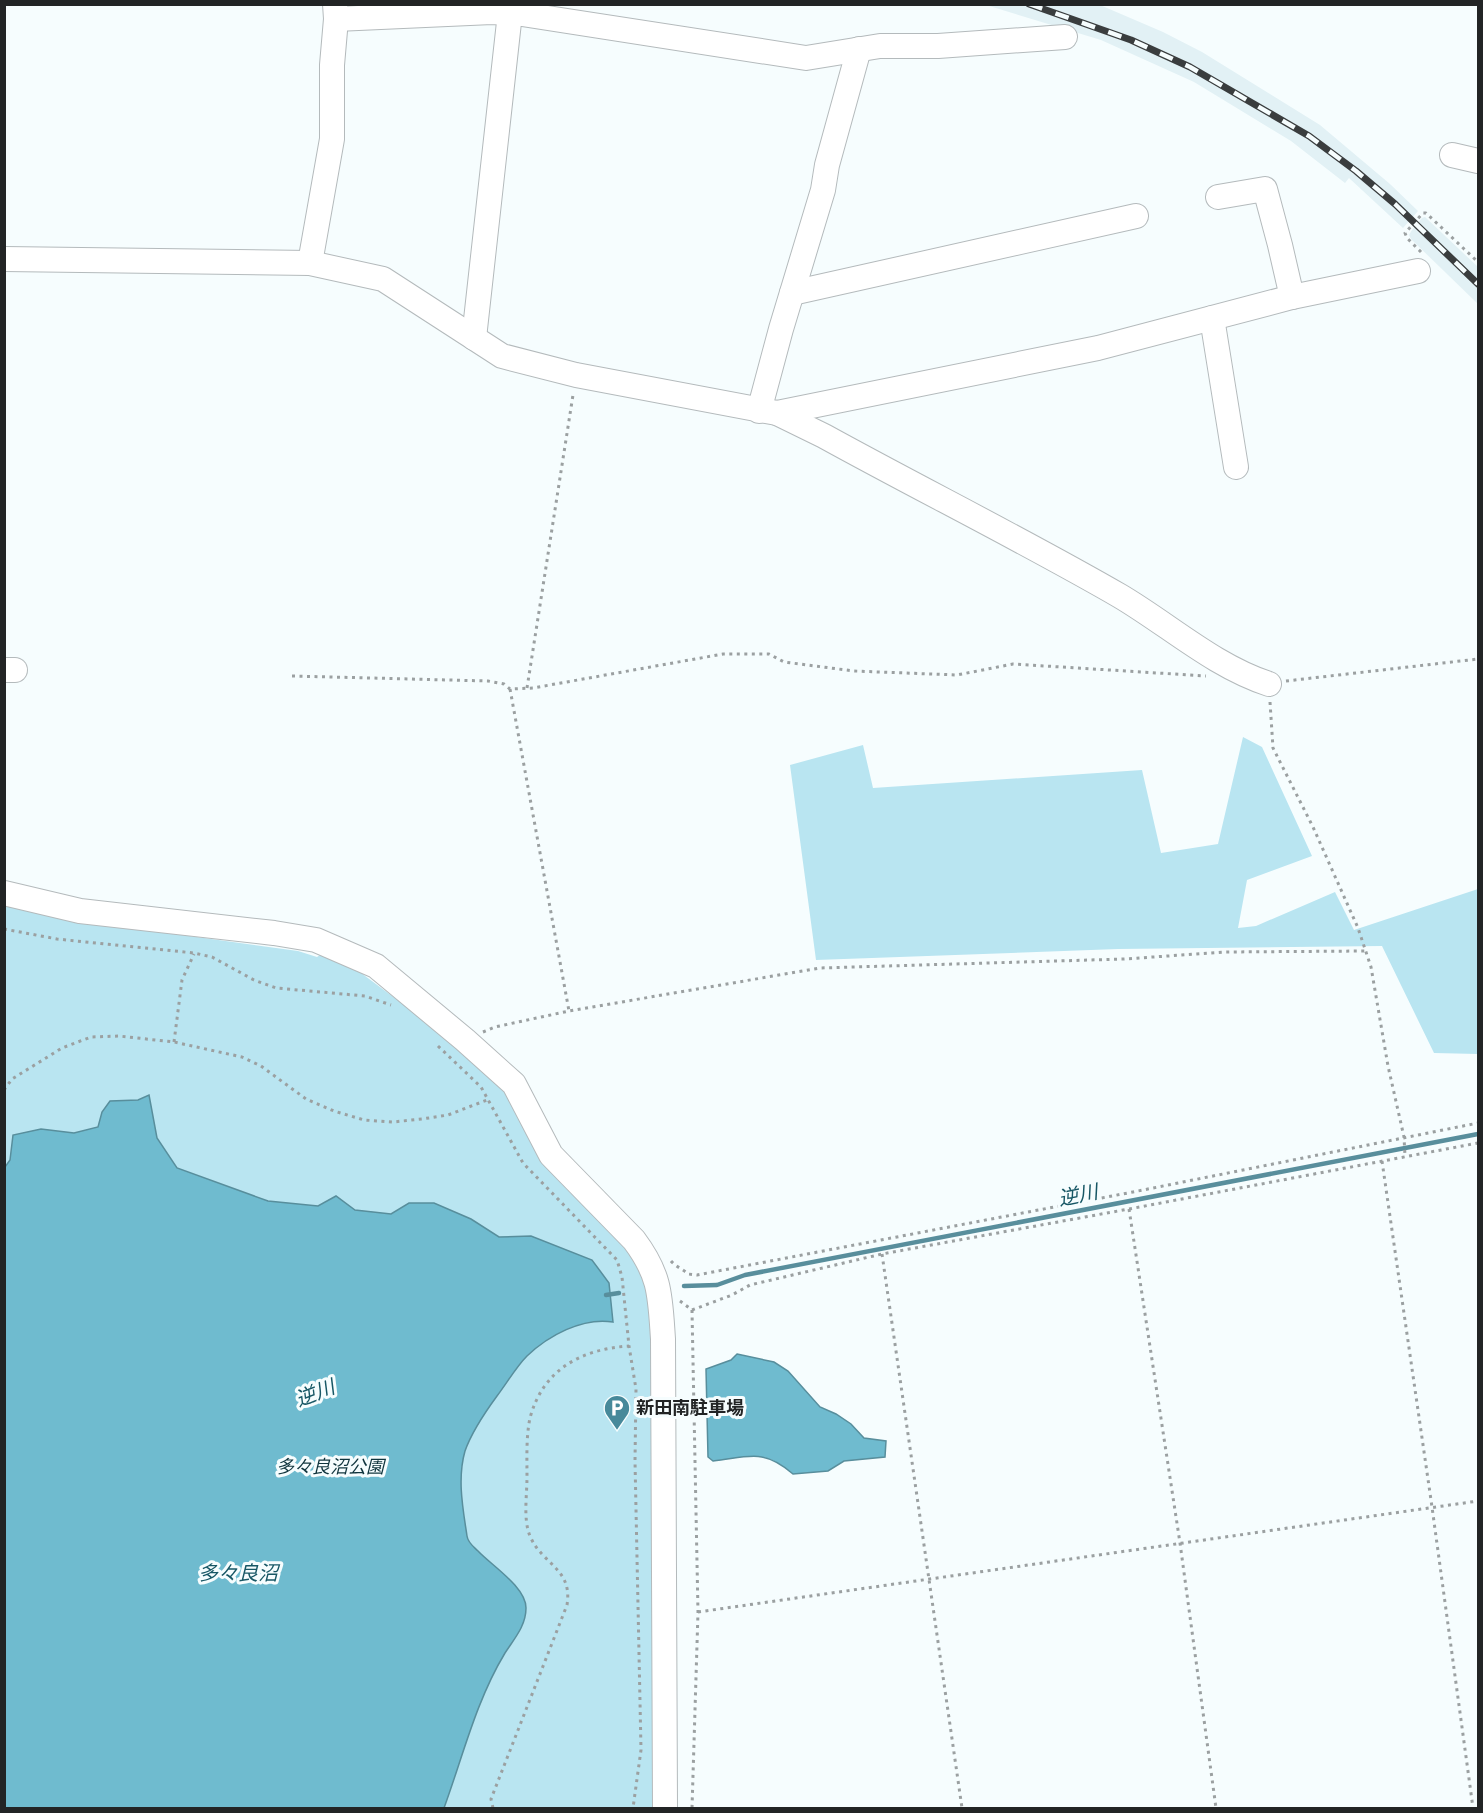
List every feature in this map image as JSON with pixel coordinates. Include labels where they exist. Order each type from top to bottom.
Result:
[{"type":"street","points":[[310,263],[332,139],[332,65],[336,12],[510,13],[806,58],[880,46],[938,46],[1065,37]]},
{"type":"street","points":[[474,338],[510,13]]},
{"type":"street","points":[[768,412],[792,293],[823,190],[827,165],[859,49]]},
{"type":"street","points":[[1452,155],[1479,161]]},
{"type":"street","points":[[1218,197],[1264,189],[1292,297]]},
{"type":"street","points":[[792,293],[1136,216]]},
{"type":"street","points":[[4,259],[310,263],[383,279],[502,356],[576,375],[768,412],[824,436],[1122,597],[1226,665],[1248,677],[1269,684]]},
{"type":"street","points":[[768,412],[1098,348],[1292,297],[1418,271]]},
{"type":"street","points":[[1212,318],[1236,467]]},
{"type":"street","points":[[4,893],[80,910],[316,940],[376,966],[514,1084],[551,1155],[634,1240],[652,1267],[657,1280],[663,1339],[665,1809]]},
{"type":"path","points":[[1418,271],[1423,268],[1425,260],[1423,254],[1405,233],[1423,213],[1426,213],[1479,262]]},
{"type":"path","points":[[526,688],[576,375]]},
{"type":"path","points":[[510,689],[723,654],[769,654],[784,662],[865,671],[957,675],[1013,664],[1211,676]]},
{"type":"path","points":[[1405,1155],[1404,1138],[1388,1066],[1374,981],[1366,951],[1313,827],[1274,748],[1269,684],[1479,659]]},
{"type":"path","points":[[292,676],[488,681],[504,684],[510,689],[568,1011]]},
{"type":"path","points":[[4,929],[57,939],[212,957],[254,980],[276,988],[365,996],[398,1007]]},
{"type":"path","points":[[465,1040],[495,1027],[568,1011],[820,968],[1124,959],[1226,952],[1366,951]]},
{"type":"path","points":[[174,1042],[182,980],[194,954]]},
{"type":"path","points":[[4,1090],[12,1079],[62,1048],[91,1037],[120,1036],[174,1042],[242,1057],[261,1066],[306,1100],[363,1120],[393,1122],[440,1116],[487,1100]]},
{"type":"path","points":[[431,1039],[481,1087],[523,1163],[617,1260],[622,1277],[636,1389],[635,1461],[641,1750],[633,1809]]},
{"type":"path","points":[[670,1261],[678,1269],[697,1275],[1479,1123]]},
{"type":"path","points":[[692,1310],[732,1295],[750,1285],[882,1254],[1479,1143]]},
{"type":"path","points":[[1382,1161],[1473,1809]]},
{"type":"path","points":[[1129,1209],[1180,1543],[1216,1809]]},
{"type":"path","points":[[882,1254],[962,1809]]},
{"type":"path","points":[[678,1299],[692,1310]]},
{"type":"path","points":[[692,1310],[698,1612],[692,1809]]},
{"type":"path","points":[[493,1809],[491,1799],[567,1605],[569,1593],[568,1585],[562,1574],[537,1549],[527,1524],[530,1419],[537,1399],[549,1382],[573,1360],[605,1348],[629,1346]]},
{"type":"path","points":[[698,1612],[1479,1501]]},
{"type":"shaded area","points":[[986,5],[1100,5],[1163,32],[1202,52],[1320,125],[1390,184],[1418,211],[1403,228],[1349,178],[1345,183],[1291,141],[1194,82],[1101,40]]},
{"type":"shaded area","points":[[1425,217],[1478,267],[1478,304],[1411,239],[1409,235],[1412,230]]},
{"type":"green space","points":[[1243,737],[1262,747],[1312,856],[1247,880],[1238,928],[1256,926],[1335,892],[1354,930],[1478,889],[1478,1054],[1434,1053],[1382,946],[1118,949],[816,960],[790,765],[863,745],[873,788],[1142,770],[1161,853],[1218,844]]},
{"type":"green space","name":"多々良沼","points":[[5,904],[82,921],[298,951],[317,957],[323,953],[349,964],[498,1079],[635,1255],[648,1277],[652,1308],[657,1808],[5,1808]]},
{"type":"water","name":"多々良沼","points":[[149,1095],[157,1138],[177,1168],[268,1201],[318,1206],[336,1196],[355,1210],[391,1214],[409,1203],[434,1203],[471,1219],[499,1237],[531,1236],[592,1260],[609,1283],[613,1322],[589,1322],[578,1325],[555,1335],[535,1349],[519,1365],[493,1402],[465,1451],[461,1483],[468,1538],[473,1546],[514,1584],[526,1608],[522,1626],[495,1671],[478,1709],[444,1808],[5,1808],[5,1167],[10,1160],[13,1135],[41,1129],[74,1133],[98,1127],[102,1112],[110,1101],[138,1100]]},
{"type":"water","points":[[737,1354],[774,1362],[788,1371],[820,1407],[851,1424],[864,1438],[886,1441],[885,1457],[844,1461],[828,1471],[793,1474],[773,1460],[764,1457],[746,1456],[713,1461],[708,1457],[706,1369],[731,1360]]},
{"type":"waterway","name":"逆川","points":[[684,1286],[717,1285],[745,1275],[1478,1134]]},
{"type":"waterway","name":"逆川","points":[[606,1295],[619,1293]]},
{"type":"railway","points":[[1029,4],[1131,40],[1190,67],[1309,136],[1395,204],[1478,284]]},
{"type":"place","name":"新田南駐車場","points":[[617,1431]]},
{"type":"park label","name":"多々良沼公園","points":[[330,1467]]}]
